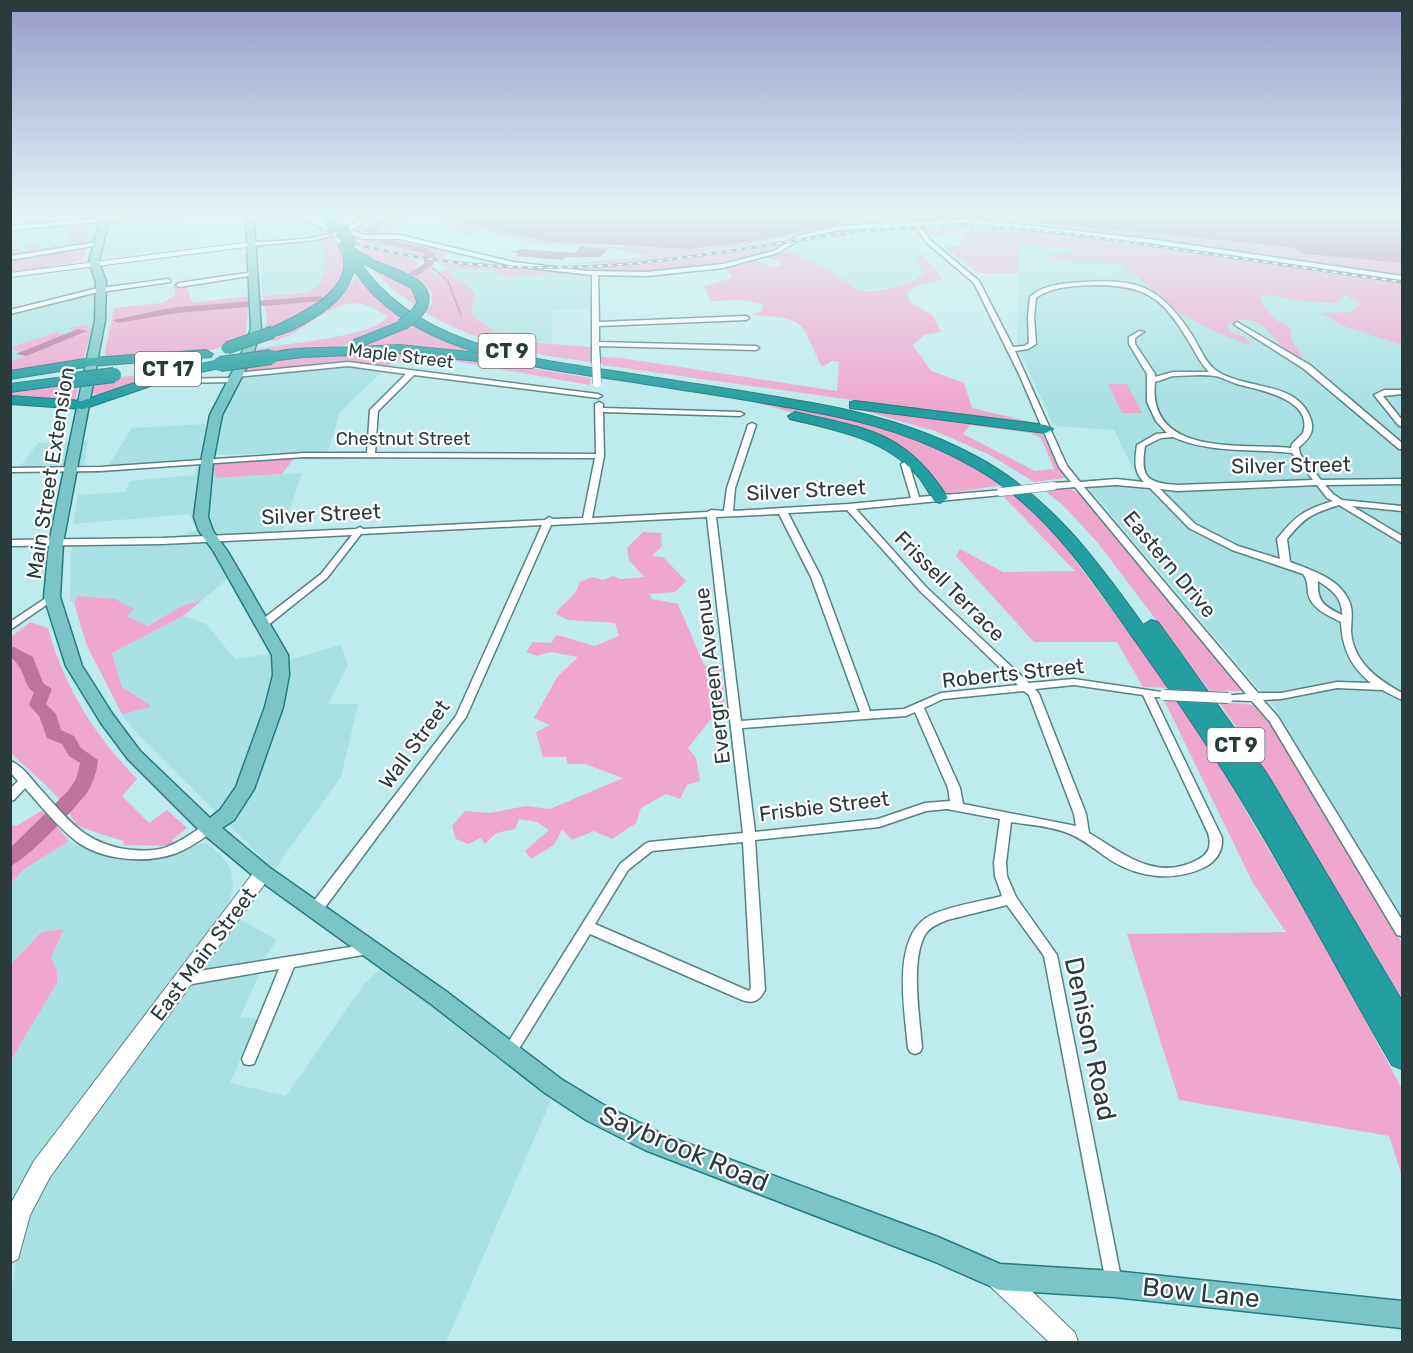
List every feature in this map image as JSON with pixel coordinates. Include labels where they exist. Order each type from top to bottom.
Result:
[{"type":"highway","name":"CT 17","points":[[114,373],[206,354],[273,333],[311,313],[337,293],[346,277]]},
{"type":"highway","name":"CT 9","points":[[365,277],[391,304],[452,338],[520,360],[816,408],[898,429],[971,459],[1008,482],[1041,508],[1080,550],[1224,754],[1276,837],[1402,1057]]},
{"type":"highway","name":"CT 9","points":[[372,277],[391,295],[432,322],[465,338],[546,360],[824,404],[915,429],[999,467],[1052,505],[1095,550],[1231,737],[1276,807],[1402,1024]]},
{"type":"highway","points":[[10,400],[83,405],[166,376],[220,363],[356,344],[402,326],[416,314],[423,304],[422,292],[412,281],[402,277]]},
{"type":"highway","points":[[304,353],[371,349],[426,350],[611,375]]},
{"type":"highway","points":[[10,375],[91,362],[206,354]]},
{"type":"highway","name":"CT 17","points":[[10,386],[220,363]]},
{"type":"highway","points":[[653,382],[848,430],[885,442],[917,465],[940,498]]},
{"type":"highway","points":[[692,383],[1046,429]]},
{"type":"main road","name":"Main Street Extension","points":[[99,277],[100,321],[56,543],[52,597],[74,666],[107,719],[134,755],[209,828]]},
{"type":"main road","points":[[209,828],[227,815],[245,789],[274,707],[281,666],[280,655],[263,624],[221,552],[210,539],[203,524],[201,509],[216,415],[254,337],[257,311],[253,277]]},
{"type":"main road","name":"East Main Street","points":[[10,1251],[19,1212],[42,1169],[263,873],[209,828]]},
{"type":"main road","name":"Saybrook Road","points":[[263,873],[370,948],[509,1053],[594,1112],[654,1142],[938,1250],[999,1277],[1066,1342]]},
{"type":"main road","name":"Bow Lane","points":[[999,1277],[1114,1284],[1402,1315]]},
{"type":"street","points":[[179,285],[232,277]]},
{"type":"street","points":[[587,519],[600,456],[595,324],[596,277]]},
{"type":"street","name":"Eastern Drive","points":[[971,277],[977,282],[1011,349],[1063,467],[1257,697],[1291,744],[1402,931]]},
{"type":"street","points":[[10,312],[101,290],[168,280]]},
{"type":"street","points":[[1011,349],[1026,348],[1033,344],[1031,306],[1037,294],[1073,285],[1126,286],[1152,293],[1187,333],[1209,368],[1218,374],[1280,393],[1299,407],[1309,429],[1294,451]]},
{"type":"street","points":[[595,324],[746,318]]},
{"type":"street","points":[[1237,324],[1307,367],[1402,447]]},
{"type":"street","points":[[1141,332],[1131,339],[1135,350],[1148,367],[1152,380],[1149,388],[1152,405],[1171,435]]},
{"type":"street","points":[[596,344],[756,348]]},
{"type":"street","name":"Maple Street","points":[[165,381],[234,377],[336,364],[598,396]]},
{"type":"street","points":[[371,456],[374,410],[412,372]]},
{"type":"street","points":[[1152,380],[1173,374],[1218,374]]},
{"type":"street","points":[[1402,392],[1384,392],[1378,395],[1402,424]]},
{"type":"street","points":[[599,410],[740,414]]},
{"type":"street","points":[[728,513],[731,488],[752,425]]},
{"type":"street","points":[[1402,540],[1330,496],[1294,451],[1275,447],[1218,447],[1190,442],[1171,435],[1151,439],[1138,449],[1138,464],[1144,477],[1192,526],[1209,537],[1286,564],[1323,580],[1341,595],[1347,604],[1345,638],[1348,650],[1356,663],[1383,687],[1402,697]]},
{"type":"street","name":"Chestnut Street","points":[[10,470],[70,470],[272,456],[600,456]]},
{"type":"street","points":[[905,465],[916,501]]},
{"type":"street","name":"Silver Street","points":[[10,543],[210,539],[549,520],[782,511],[916,501],[1075,483],[1116,482],[1177,488],[1402,481]]},
{"type":"street","points":[[1286,564],[1281,543],[1293,526],[1311,511],[1339,502],[1402,508]]},
{"type":"street","name":"Frissell Terrace","points":[[849,507],[923,589],[1028,687]]},
{"type":"street","points":[[782,511],[816,577],[866,714]]},
{"type":"street","name":"Evergreen Avenue","points":[[588,927],[742,994],[754,996],[759,981],[749,835],[738,725],[711,513]]},
{"type":"street","name":"Wall Street","points":[[315,910],[461,717],[549,520]]},
{"type":"street","points":[[263,624],[324,576],[360,530]]},
{"type":"street","points":[[1306,573],[1313,581],[1311,592],[1315,601],[1346,621]]},
{"type":"street","points":[[10,627],[52,597]]},
{"type":"street","name":"Roberts Street","points":[[738,725],[906,711],[919,708],[941,696],[1084,682],[1148,694],[1228,698],[1281,696],[1337,685],[1383,687]]},
{"type":"street","points":[[1028,687],[1034,694],[1080,814],[1083,833]]},
{"type":"street","name":"Frisbie Street","points":[[509,1053],[624,867],[639,852],[662,843],[879,823],[926,807],[957,806],[1083,833],[1123,861],[1155,871],[1185,870],[1210,859],[1216,850],[1214,833],[1148,694]]},
{"type":"street","points":[[919,708],[954,788],[957,806]]},
{"type":"street","points":[[10,765],[71,828],[83,839],[99,847],[129,853],[157,854],[180,847],[209,828]]},
{"type":"street","points":[[10,797],[26,780]]},
{"type":"street","name":"Denison Road","points":[[1006,816],[1000,862],[1003,883],[1010,899],[1050,955],[1114,1284]]},
{"type":"street","points":[[915,1048],[910,954],[917,935],[932,920],[1010,899]]},
{"type":"street","points":[[186,979],[370,948]]},
{"type":"street","points":[[249,1059],[290,962]]},
{"type":"shaded area","points":[[261,277],[323,277],[322,283],[316,289],[263,296]]},
{"type":"shaded area","points":[[322,277],[341,277],[329,295],[316,305],[288,321],[264,330],[267,321],[263,296],[304,292],[319,284]]},
{"type":"shaded area","points":[[381,277],[400,277],[408,280],[418,299],[416,306]]},
{"type":"shaded area","points":[[415,277],[453,277],[462,281],[475,293],[471,313],[483,324],[496,332],[527,341],[591,347],[590,362],[547,356],[505,346],[464,332],[425,312],[432,303],[432,292]]},
{"type":"shaded area","points":[[438,277],[590,277],[590,309],[552,311],[552,343],[500,334],[478,321]]},
{"type":"shaded area","points":[[839,277],[921,277],[893,288],[858,290]]},
{"type":"shaded area","points":[[840,277],[859,290],[876,291],[895,287],[919,277],[942,277],[944,279],[916,286],[907,294],[910,302],[933,316],[941,332],[924,335],[913,345],[931,371],[964,383],[972,408],[1035,423],[1024,424],[602,365],[602,357],[621,358],[837,391],[839,362],[832,361],[822,367],[804,330],[798,324],[782,318],[751,315],[762,311],[763,304],[742,300],[711,301],[704,286],[732,278]]},
{"type":"shaded area","points":[[1018,277],[1137,277],[1176,311],[1216,332],[1251,345],[1244,336],[1229,332],[1228,325],[1235,321],[1251,320],[1263,325],[1280,342],[1285,352],[1303,357],[1290,340],[1287,324],[1275,320],[1258,298],[1267,295],[1307,302],[1344,295],[1360,303],[1351,312],[1323,313],[1402,345],[1402,917],[1273,706],[1081,479],[1138,479],[1114,430],[1054,426],[1017,345]]},
{"type":"shaded area","points":[[1137,277],[1362,277],[1402,283],[1402,345],[1343,326],[1321,313],[1351,312],[1360,303],[1344,295],[1338,303],[1307,302],[1267,295],[1259,298],[1275,320],[1287,324],[1291,330],[1291,340],[1303,357],[1297,360],[1267,330],[1250,320],[1240,320],[1228,325],[1229,332],[1244,336],[1252,346],[1216,332],[1176,311]]},
{"type":"shaded area","points":[[356,278],[373,294],[406,317],[372,337],[352,343],[311,351],[251,357],[257,349],[347,335],[379,323],[388,316],[362,304],[349,304],[336,307],[286,337],[273,341],[260,341],[341,294]]},
{"type":"shaded area","points":[[173,284],[186,286],[193,303],[249,296],[245,340],[207,351],[104,358],[114,308],[163,303],[176,294]]},
{"type":"shaded area","points":[[88,294],[96,295],[96,304],[87,349],[11,370],[11,314]]},
{"type":"shaded area","points":[[416,323],[512,361],[454,351],[363,346]]},
{"type":"shaded area","points":[[86,325],[91,329],[84,358],[11,374],[11,362],[26,356],[11,347],[57,332],[65,335],[75,331],[68,328]]},
{"type":"shaded area","points":[[367,351],[458,356],[591,378],[590,385],[448,360],[402,360],[389,365],[332,362],[257,371],[245,369],[248,363]]},
{"type":"shaded area","points":[[343,366],[384,370],[340,412],[328,452],[216,455],[225,407],[240,377]]},
{"type":"shaded area","points":[[181,370],[103,396],[93,394],[95,380]]},
{"type":"shaded area","points":[[79,382],[75,401],[11,398],[10,391]]},
{"type":"shaded area","points":[[1108,384],[1127,384],[1142,413],[1122,413]]},
{"type":"shaded area","points":[[754,402],[819,410],[884,428],[947,453],[1004,485],[948,493],[942,491],[925,467],[910,454],[869,433]]},
{"type":"shaded area","points":[[844,405],[1036,430],[1042,434],[1065,478],[1034,482],[990,455],[935,431]],"holes":[[[970,425],[1031,433],[1041,438],[1054,469],[1035,471],[963,434]]]},
{"type":"shaded area","points":[[206,424],[216,478],[302,473],[280,538],[234,540],[225,545],[238,570],[202,600],[182,606],[148,626],[126,616],[133,609],[78,596],[74,603],[70,602],[73,547],[174,544],[178,537],[196,530],[190,514],[73,524],[78,495],[126,492],[130,481],[195,475],[197,465],[86,474],[16,472],[38,443],[88,441],[84,466],[108,466],[132,428]]},
{"type":"shaded area","points":[[295,457],[282,474],[216,478],[214,466],[219,463]]},
{"type":"shaded area","points":[[1071,489],[1082,496],[1175,606],[1242,691],[1210,691],[1098,543],[1063,505],[1045,491]]},
{"type":"shaded area","points":[[1016,495],[1043,518],[1171,688],[1143,687],[1117,642],[1034,642],[956,556],[960,549],[1003,572],[1075,571],[1003,496]]},
{"type":"shaded area","points":[[643,532],[661,533],[662,546],[652,556],[663,557],[686,581],[675,592],[650,594],[652,599],[678,604],[704,665],[721,668],[725,708],[710,720],[688,748],[696,758],[700,781],[687,785],[680,799],[666,794],[641,808],[636,823],[612,839],[594,831],[572,840],[562,829],[554,845],[531,859],[525,851],[549,830],[537,822],[519,819],[515,829],[496,833],[485,844],[481,838],[468,844],[456,839],[452,826],[465,811],[490,813],[526,806],[550,809],[623,778],[585,764],[568,764],[566,757],[543,757],[536,732],[550,725],[534,718],[558,676],[578,657],[550,652],[537,656],[526,652],[533,642],[551,643],[557,635],[595,646],[619,636],[615,623],[568,620],[556,614],[575,593],[580,582],[592,577],[603,580],[613,576],[621,579],[644,577],[629,560],[627,548]]},
{"type":"shaded area","points":[[78,596],[115,599],[134,609],[126,616],[148,626],[182,606],[202,600],[183,616],[112,653],[122,687],[150,705],[149,708],[122,714],[87,646],[74,603]]},
{"type":"shaded area","points":[[183,616],[206,624],[235,659],[285,652],[288,660],[341,645],[348,665],[328,704],[358,704],[341,777],[274,870],[131,727],[122,714],[149,708],[122,687],[112,653]]},
{"type":"shaded area","points":[[30,622],[48,628],[63,670],[83,710],[108,746],[137,779],[122,796],[149,823],[167,810],[187,828],[172,840],[175,844],[172,846],[123,845],[124,841],[77,825],[61,801],[11,753],[10,638]]},
{"type":"shaded area","points":[[1164,700],[1177,700],[1183,704],[1329,952],[1402,1089],[1402,1176],[1389,1136],[1179,1100],[1127,934],[1286,932],[1253,883]]},
{"type":"shaded area","points":[[1219,702],[1254,705],[1271,723],[1402,943],[1402,998],[1258,760]]},
{"type":"shaded area","points":[[43,810],[69,841],[23,870],[11,883],[11,825],[16,826]]},
{"type":"shaded area","points":[[69,841],[94,850],[162,856],[202,843],[209,844],[226,861],[231,870],[233,888],[228,905],[25,1175],[11,1209],[11,1060],[57,983],[57,970],[51,959],[64,929],[40,932],[11,964],[11,883],[23,870]]},
{"type":"shaded area","points":[[238,918],[277,940],[255,971],[260,972],[240,1017],[258,1019],[230,1083],[286,1096],[365,983],[382,968],[416,989],[551,1100],[446,1342],[11,1342],[11,1296],[19,1241],[54,1167]]},
{"type":"shaded area","points":[[64,929],[51,958],[57,970],[57,983],[11,1060],[11,964],[41,932]]},
{"type":"waterway","points":[[443,277],[448,281],[461,315]]},
{"type":"waterway","points":[[118,320],[176,310],[320,299]]},
{"type":"waterway","points":[[22,354],[82,331]]},
{"type":"waterway","points":[[10,859],[75,795],[85,779],[89,760],[75,752],[68,740],[53,734],[47,714],[37,705],[44,689],[36,687],[27,661],[14,652]]},
{"type":"railway","points":[[1368,277],[1402,282]]}]
